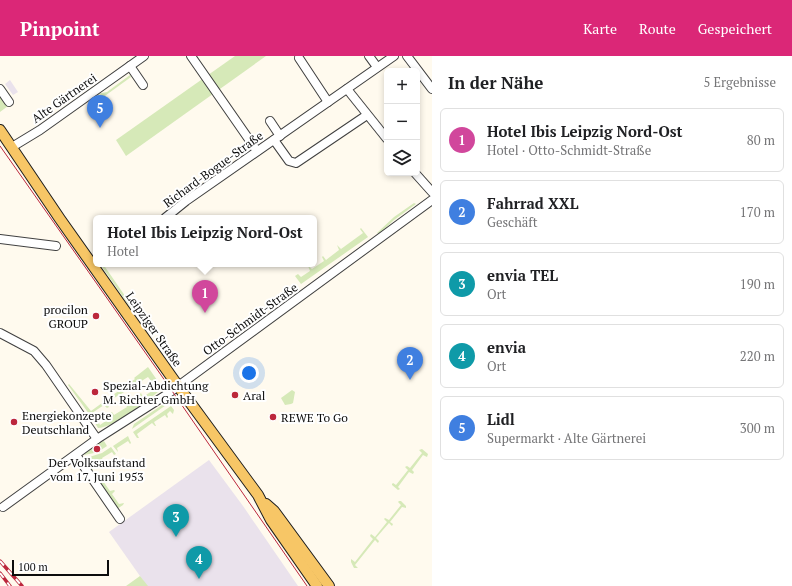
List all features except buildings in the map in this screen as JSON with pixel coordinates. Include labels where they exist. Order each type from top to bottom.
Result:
[{"type":"main road","name":"Leipziger Straße","points":[[0,130],[93,266]]},
{"type":"main road","name":"Leipziger Straße","points":[[94,267],[178,386],[262,500],[274,511],[329,586]]},
{"type":"main road","name":"Leipziger Straße","points":[[262,500],[271,520],[317,586]]},
{"type":"street","name":"Alte Gärtnerei","points":[[12,147],[40,130],[144,56]]},
{"type":"street","points":[[191,56],[257,151]]},
{"type":"street","points":[[369,56],[376,67]]},
{"type":"street","name":"Richard-Bogue-Straße","points":[[169,215],[186,201],[347,89],[376,67],[394,56]]},
{"type":"street","points":[[407,56],[432,89]]},
{"type":"street","points":[[299,58],[328,102]]},
{"type":"street","points":[[130,66],[143,85]]},
{"type":"street","points":[[0,89],[9,102]]},
{"type":"street","points":[[347,89],[384,135]]},
{"type":"street","name":"Richard-Bogue-Straße","points":[[277,138],[289,161],[296,163],[367,115]]},
{"type":"street","points":[[270,121],[277,138]]},
{"type":"street","points":[[417,176],[432,192]]},
{"type":"street","name":"Otto-Schmidt-Straße","points":[[3,507],[98,439],[178,386],[432,200]]},
{"type":"street","points":[[0,239],[56,246]]},
{"type":"street","points":[[0,334],[34,352],[46,365],[98,439]]},
{"type":"street","points":[[76,455],[120,519]]},
{"type":"shaded area","points":[[10,80],[18,92],[13,95],[5,84]]},
{"type":"shaded area","points":[[209,460],[243,506],[298,586],[147,586],[109,532]]},
{"type":"green space","points":[[235,56],[266,56],[126,156],[116,140]]},
{"type":"green space","points":[[130,75],[131,77],[102,98],[100,94],[97,94],[107,92]]},
{"type":"green space","points":[[0,95],[8,106],[0,112]]},
{"type":"green space","points":[[414,203],[416,204],[394,220],[379,234],[377,233],[394,217]]},
{"type":"green space","points":[[361,228],[368,237],[301,284],[295,276],[298,274],[301,277],[310,271],[308,267],[312,269],[317,267],[324,261],[323,256],[326,260],[339,250],[337,245],[341,249],[363,233],[360,229]]},
{"type":"green space","points":[[102,267],[105,267],[132,306],[130,307]]},
{"type":"green space","points":[[148,367],[157,380],[152,382],[148,377],[135,385],[137,388],[136,389],[133,386],[121,394],[123,397],[122,398],[119,395],[106,403],[109,407],[107,408],[104,405],[92,413],[94,417],[92,418],[68,385],[69,384],[91,411],[135,379],[134,378]]},
{"type":"green space","points":[[155,382],[160,390],[158,392],[112,424],[98,428],[95,423],[98,421],[100,425],[113,416],[111,412],[114,415],[127,407],[126,402],[129,406],[141,398],[141,393],[143,397],[155,389],[152,383]]},
{"type":"green space","points":[[292,390],[295,392],[293,403],[285,405],[281,398]]},
{"type":"green space","points":[[168,401],[169,403],[132,429],[134,424]]},
{"type":"green space","points":[[171,406],[174,410],[173,414],[170,411],[167,414],[167,418],[165,415],[154,422],[156,426],[152,423],[137,434],[139,438],[137,438],[133,432]]},
{"type":"green space","points":[[128,436],[131,443],[130,444],[128,441],[117,448],[118,452],[113,446]]},
{"type":"green space","points":[[104,441],[107,446],[101,450],[99,446],[92,450],[94,453],[84,455],[92,446]]},
{"type":"green space","points":[[111,447],[116,454],[114,455],[112,452],[102,458],[104,462],[103,463],[100,460],[91,466],[93,470],[91,470],[83,459],[102,453]]},
{"type":"green space","points":[[422,449],[428,454],[427,457],[423,455],[412,470],[414,472],[413,474],[409,472],[398,487],[400,489],[398,490],[392,484],[393,483],[396,485],[408,470],[405,467],[407,466],[410,468],[422,453],[419,450]]},
{"type":"green space","points":[[105,476],[106,479],[103,481],[110,491],[115,491],[112,494],[119,504],[124,503],[117,509],[97,482]]},
{"type":"green space","points":[[399,501],[406,506],[406,508],[402,507],[390,522],[393,524],[392,526],[389,523],[376,538],[379,541],[378,543],[375,540],[355,565],[358,568],[354,568],[351,559],[355,562],[373,539],[370,536],[371,534],[375,537],[387,522],[384,519],[389,520],[401,505],[398,502]]},
{"type":"green space","points":[[140,576],[148,586],[126,586]]},
{"type":"tram line","points":[[0,146],[307,586]]},
{"type":"railway","points":[[0,561],[22,586]]},
{"type":"railway","points":[[0,573],[10,586]]},
{"type":"place","name":"Lidl","points":[[100,128]]},
{"type":"place","name":"Hotel Ibis Leipzig Nord-Ost","points":[[205,313]]},
{"type":"place","name":"procilon GROUP","points":[[96,316]]},
{"type":"place","name":"Fahrrad XXL","points":[[410,380]]},
{"type":"place","name":"Spezial-Abdichtung M. Richter GmbH","points":[[95,392]]},
{"type":"place","name":"Aral","points":[[235,395]]},
{"type":"place","name":"REWE To Go","points":[[273,417]]},
{"type":"place","name":"Energiekonzepte Deutschland","points":[[14,422]]},
{"type":"place","name":"Der Volksaufstand vom 17. Juni 1953","points":[[97,449]]},
{"type":"place","name":"envia TEL","points":[[176,537]]},
{"type":"place","name":"envia","points":[[199,579]]}]
